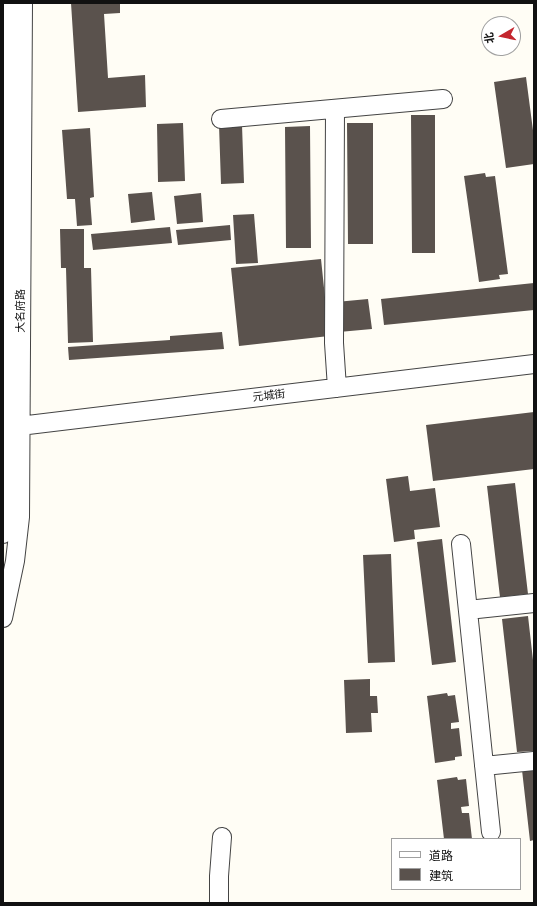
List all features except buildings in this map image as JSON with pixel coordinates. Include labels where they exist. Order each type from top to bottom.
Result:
[{"type":"street","name":"大名府路","points":[[3,618],[14,561],[20,517],[10,427],[8,3]]},
{"type":"street","name":"大名府路","points":[[3,534],[10,427],[23,3]]},
{"type":"street","points":[[222,119],[443,99]]},
{"type":"street","points":[[335,109],[334,343],[337,388]]},
{"type":"street","name":"元城街","points":[[10,427],[534,364]]},
{"type":"street","points":[[461,544],[491,832]]},
{"type":"street","points":[[468,610],[534,603]]},
{"type":"street","points":[[484,766],[534,761]]},
{"type":"street","points":[[219,903],[219,876],[222,837]]}]
